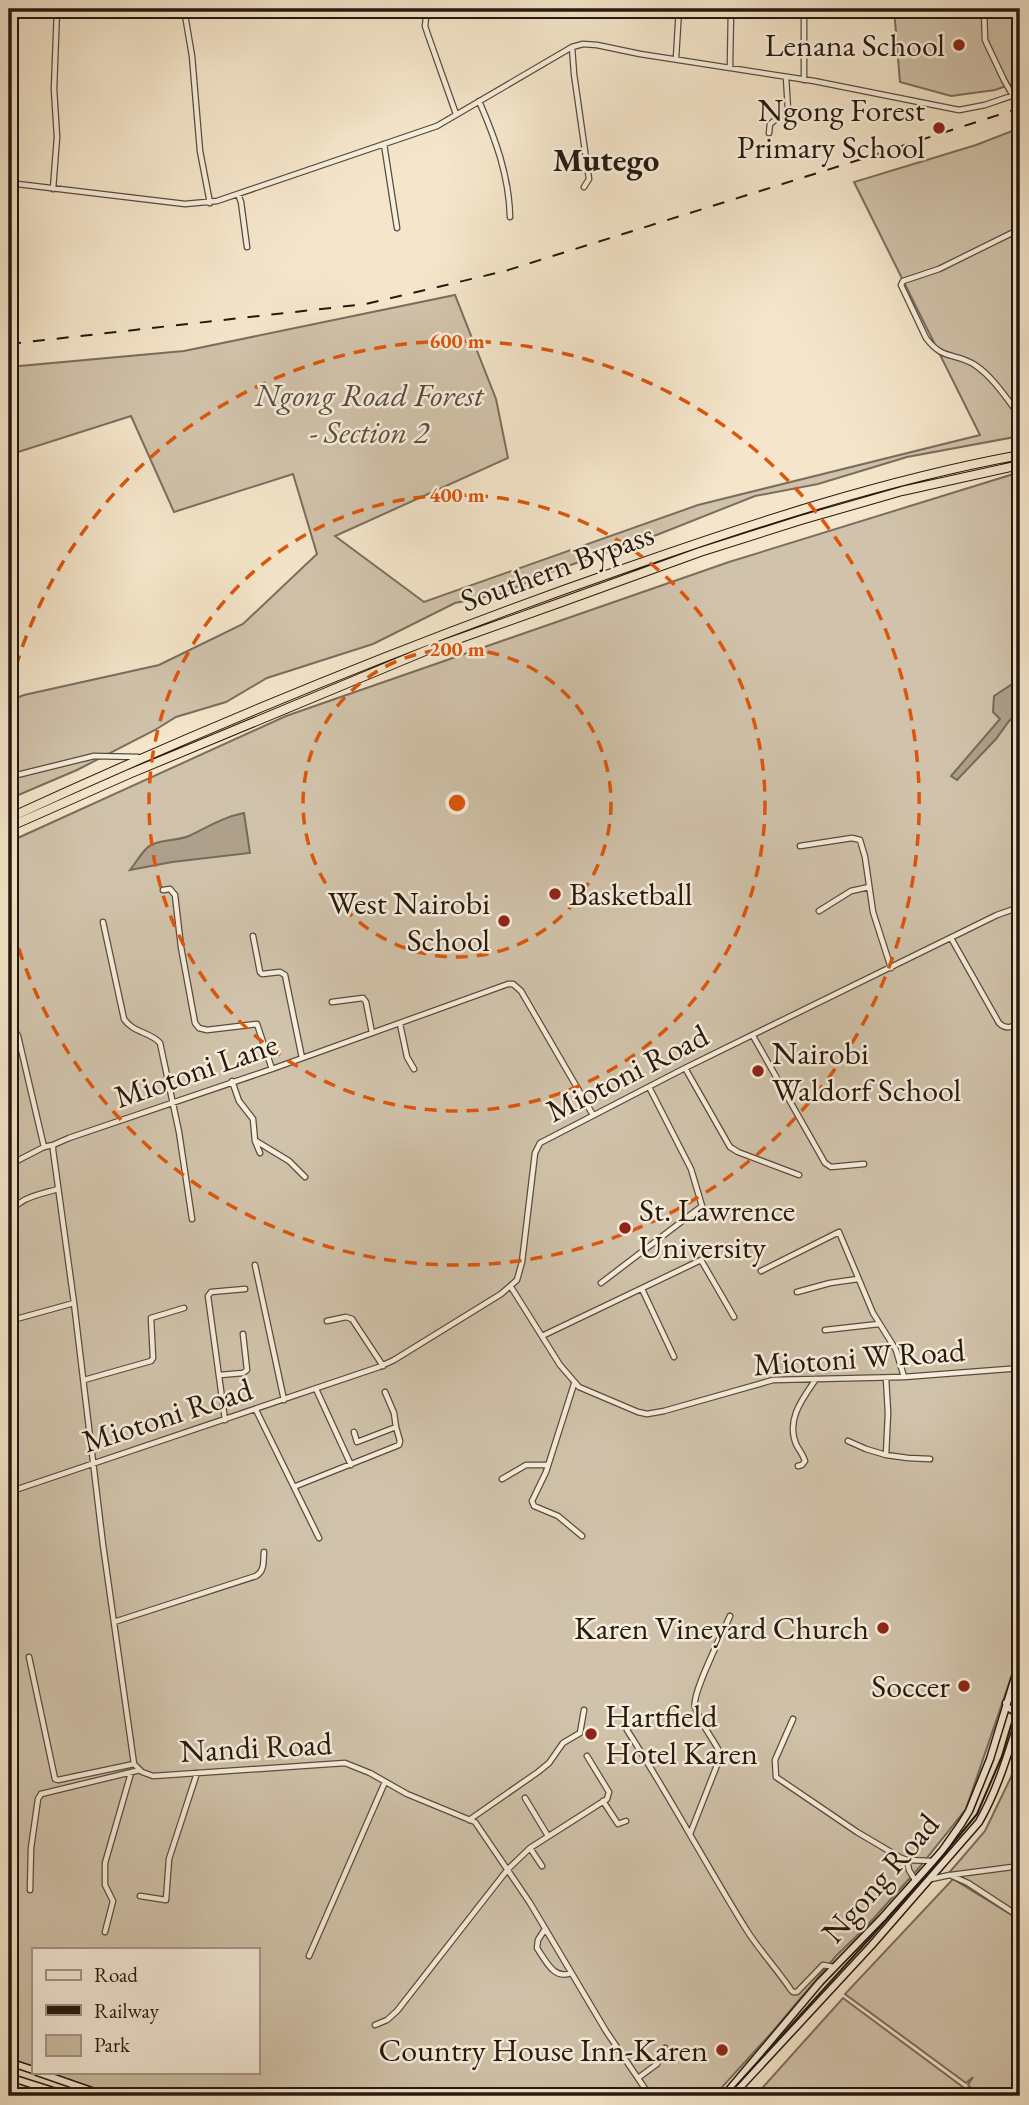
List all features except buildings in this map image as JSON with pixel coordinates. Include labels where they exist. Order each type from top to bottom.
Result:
[{"type":"highway","name":"Southern Bypass","points":[[9,818],[142,758],[428,640],[554,593],[699,542],[874,489],[1020,455]]},
{"type":"highway","name":"Southern Bypass","points":[[9,827],[430,649],[699,552],[902,491],[1020,465]]},
{"type":"main road","name":"Ngong Road","points":[[723,2096],[834,1967],[942,1851],[969,1811],[1020,1661]]},
{"type":"main road","points":[[1006,1703],[1007,1707],[1014,1711],[1020,1709]]},
{"type":"main road","name":"Ngong Road","points":[[732,2096],[806,2018],[979,1822],[990,1803],[1020,1717]]},
{"type":"main road","points":[[994,1741],[998,1735],[1007,1733],[1012,1738],[1012,1744]]},
{"type":"main road","points":[[9,2062],[32,2070]]},
{"type":"main road","points":[[44,2074],[106,2096]]},
{"type":"main road","points":[[9,2077],[69,2096]]},
{"type":"street","points":[[53,189],[57,136],[54,89],[57,9]]},
{"type":"street","points":[[184,9],[192,56],[200,151],[210,203]]},
{"type":"street","points":[[427,9],[425,26],[456,114]]},
{"type":"street","points":[[676,58],[679,9]]},
{"type":"street","points":[[730,68],[731,9]]},
{"type":"street","points":[[804,9],[804,80]]},
{"type":"street","points":[[984,9],[985,40],[1013,96]]},
{"type":"street","points":[[9,183],[184,204],[210,203],[427,130],[572,47],[583,44],[804,80],[959,110],[1020,93]]},
{"type":"street","points":[[572,47],[589,171],[589,180],[584,187]]},
{"type":"street","points":[[769,133],[770,124],[788,110],[786,77]]},
{"type":"street","points":[[479,100],[508,183],[510,217]]},
{"type":"street","points":[[384,144],[397,228]]},
{"type":"street","points":[[238,194],[247,247]]},
{"type":"street","points":[[1020,229],[939,269],[903,281],[901,285],[932,346],[948,356],[974,364],[1020,416]]},
{"type":"street","points":[[9,777],[97,755],[142,758]]},
{"type":"street","points":[[800,846],[857,838],[865,857],[877,924],[891,968]]},
{"type":"street","points":[[819,911],[851,891],[869,887]]},
{"type":"street","points":[[163,890],[170,889],[175,895],[195,1023],[199,1028],[207,1030],[257,1024],[272,1069]]},
{"type":"street","name":"Miotoni Road","points":[[9,1492],[383,1366],[511,1287],[518,1278],[536,1148],[542,1141],[997,915],[1020,907]]},
{"type":"street","points":[[103,922],[124,1020],[131,1028],[159,1041],[173,1102],[192,1219]]},
{"type":"street","points":[[253,936],[260,972],[281,972],[285,975],[302,1058]]},
{"type":"street","points":[[951,938],[999,1023],[1009,1028],[1020,1023]]},
{"type":"street","name":"Miotoni Lane","points":[[9,1165],[44,1147],[508,984],[521,991],[593,1115]]},
{"type":"street","points":[[332,1002],[363,998],[372,1033]]},
{"type":"street","points":[[400,1024],[407,1058],[414,1069]]},
{"type":"street","points":[[9,1031],[15,1031],[19,1036],[44,1147]]},
{"type":"street","points":[[753,1036],[828,1166],[864,1164]]},
{"type":"street","points":[[685,1068],[730,1147],[799,1175]]},
{"type":"street","points":[[232,1081],[239,1101],[253,1119],[255,1141],[260,1153]]},
{"type":"street","points":[[601,1283],[702,1206],[691,1169],[649,1087]]},
{"type":"street","points":[[255,1141],[289,1161],[305,1177]]},
{"type":"street","points":[[53,1145],[93,1464]]},
{"type":"street","points":[[9,1218],[14,1206],[22,1201],[58,1189]]},
{"type":"street","points":[[761,1271],[839,1232],[879,1324],[896,1350],[904,1377]]},
{"type":"street","points":[[542,1336],[701,1260],[734,1317]]},
{"type":"street","points":[[255,1265],[284,1400]]},
{"type":"street","points":[[797,1292],[858,1279]]},
{"type":"street","name":"Miotoni W Road","points":[[511,1287],[574,1384],[603,1399],[647,1414],[765,1381],[886,1378],[1020,1368]]},
{"type":"street","points":[[225,1420],[208,1296],[211,1292],[245,1289]]},
{"type":"street","points":[[642,1289],[674,1357]]},
{"type":"street","points":[[9,1337],[11,1320],[74,1303]]},
{"type":"street","points":[[84,1380],[150,1362],[153,1358],[151,1318],[184,1308]]},
{"type":"street","points":[[327,1321],[346,1317],[352,1319],[383,1366]]},
{"type":"street","points":[[825,1330],[879,1324]]},
{"type":"street","points":[[220,1375],[243,1373],[247,1370],[243,1334]]},
{"type":"street","points":[[886,1378],[886,1455]]},
{"type":"street","points":[[798,1466],[805,1461],[795,1439],[793,1418],[802,1399],[817,1379]]},
{"type":"street","points":[[574,1384],[533,1503],[538,1508],[558,1516],[582,1536]]},
{"type":"street","points":[[316,1389],[351,1465]]},
{"type":"street","points":[[296,1486],[398,1445],[400,1441],[394,1413],[385,1392]]},
{"type":"street","points":[[256,1410],[320,1538]]},
{"type":"street","points":[[354,1432],[357,1442],[396,1427]]},
{"type":"street","points":[[848,1440],[886,1455],[930,1459]]},
{"type":"street","name":"Nandi Road","points":[[93,1464],[134,1764],[153,1776],[345,1763],[475,1822],[508,1869],[606,2031],[650,2096]]},
{"type":"street","points":[[502,1479],[526,1465],[547,1465]]},
{"type":"street","points":[[114,1622],[256,1576],[263,1568],[264,1552]]},
{"type":"street","points":[[690,1835],[721,1755],[694,1702],[730,1616]]},
{"type":"street","points":[[29,1657],[55,1779],[134,1764]]},
{"type":"street","points":[[468,1821],[548,1763],[563,1743],[580,1732],[584,1710]]},
{"type":"street","points":[[793,1719],[775,1760],[776,1777],[857,1832],[907,1860],[932,1861]]},
{"type":"street","points":[[627,1730],[748,1932],[802,2004]]},
{"type":"street","points":[[375,2025],[387,2020],[397,2011],[508,1869],[530,1848],[609,1796],[587,1756]]},
{"type":"street","points":[[30,1890],[31,1848],[41,1794],[140,1770]]},
{"type":"street","points":[[105,1932],[113,1901],[105,1885],[105,1863],[131,1772]]},
{"type":"street","points":[[139,1896],[166,1900],[169,1859],[197,1773]]},
{"type":"street","points":[[309,1956],[385,1782]]},
{"type":"street","points":[[525,1798],[548,1837]]},
{"type":"street","points":[[603,1801],[616,1822],[620,1824],[626,1821]]},
{"type":"street","points":[[530,1848],[542,1866]]},
{"type":"street","points":[[907,1860],[915,1880]]},
{"type":"street","points":[[930,1879],[1020,1866]]},
{"type":"street","points":[[950,1875],[968,1883],[1020,1917]]},
{"type":"street","points":[[545,1929],[538,1940],[537,1948],[554,1972],[566,1975],[571,1973]]},
{"type":"street","points":[[793,1992],[800,1989],[823,1965],[834,1967]]},
{"type":"street","points":[[638,2078],[657,2064],[665,2048]]},
{"type":"street","points":[[428,2096],[436,2092],[469,2095]]},
{"type":"green space","name":"Lenana School","points":[[894,9],[1020,9],[1020,81],[995,90],[951,96],[900,82]]},
{"type":"green space","name":"Ngong Road Forest - Section 2","points":[[1020,128],[1020,436],[907,457],[818,484],[755,496],[649,538],[556,570],[500,594],[455,603],[373,644],[267,678],[226,702],[176,717],[77,770],[9,799],[9,701],[24,695],[159,665],[243,624],[317,554],[293,474],[174,512],[131,416],[9,455],[9,367],[184,351],[455,295],[496,399],[508,458],[335,536],[424,602],[698,505],[980,435],[854,182],[976,145]]},
{"type":"green space","points":[[1020,472],[1020,1651],[966,1809],[918,1869],[836,1956],[714,2096],[116,2096],[52,2074],[259,2074],[259,1948],[32,1948],[32,2067],[9,2058],[9,842],[286,716],[729,562]]},
{"type":"green space","points":[[1020,1750],[1020,1916],[948,1874],[985,1831],[1011,1777]]},
{"type":"green space","points":[[953,1879],[1020,1920],[1020,2096],[978,2096],[968,2085],[973,2077],[966,2083],[845,1994]]},
{"type":"green space","points":[[843,1998],[975,2096],[755,2096]]},
{"type":"shaded area","points":[[1020,679],[1020,711],[957,780],[951,776],[1000,719],[993,712],[994,696]]},
{"type":"shaded area","points":[[244,813],[250,853],[130,870],[151,845],[189,836]]},
{"type":"tram line","points":[[727,2096],[927,1875],[977,1814],[1002,1756],[1020,1695]]},
{"type":"railway","points":[[9,344],[366,304],[505,271],[1020,108]]},
{"type":"place","name":"Lenana School","points":[[959,45]]},
{"type":"place","name":"Ngong Forest Primary School","points":[[939,128]]},
{"type":"place","name":"Basketball","points":[[555,894]]},
{"type":"place","name":"West Nairobi School","points":[[504,921]]},
{"type":"place","name":"Nairobi Waldorf School","points":[[758,1071]]},
{"type":"place","name":"St. Lawrence University","points":[[625,1228]]},
{"type":"place","name":"Karen Vineyard Church","points":[[883,1628]]},
{"type":"place","name":"Soccer","points":[[964,1686]]},
{"type":"place","name":"Hartfield Hotel Karen","points":[[591,1734]]},
{"type":"place","name":"Country House Inn-Karen","points":[[722,2050]]},
{"type":"district","name":"Mutego","points":[[606,159]]}]
